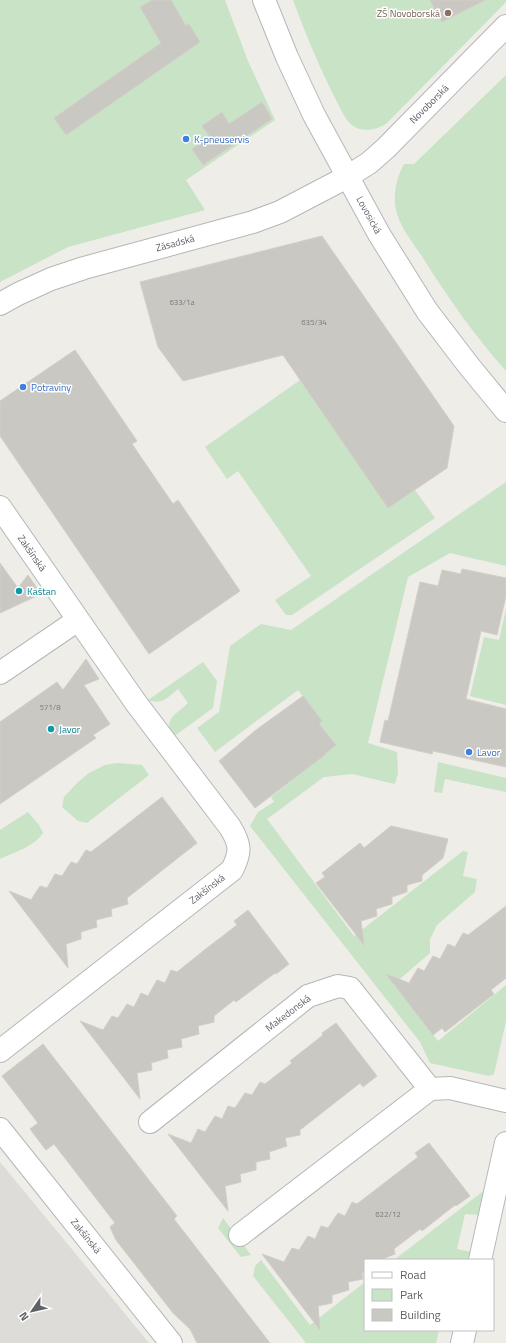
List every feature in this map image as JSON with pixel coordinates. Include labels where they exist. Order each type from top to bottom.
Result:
[{"type":"street","name":"Lovosická","points":[[264,0],[314,115],[379,234],[428,311],[469,366],[506,411]]},
{"type":"street","name":"Novoborská","points":[[347,177],[369,163],[386,148],[506,26]]},
{"type":"street","name":"Zásadská","points":[[0,304],[51,279],[84,268],[252,222],[280,212],[347,177]]},
{"type":"street","name":"Zakšínská","points":[[0,507],[140,709],[230,827],[239,845],[238,858],[232,870],[0,1050]]},
{"type":"street","points":[[0,673],[78,620]]},
{"type":"street","name":"Makedonská","points":[[150,1122],[308,996],[338,986],[350,988],[430,1089]]},
{"type":"street","points":[[240,1235],[430,1089],[450,1088],[506,1100]]},
{"type":"street","name":"Zakšínská","points":[[0,1129],[171,1343]]},
{"type":"street","points":[[480,1259],[506,1143]]},
{"type":"street","points":[[462,1343],[465,1331]]},
{"type":"shaded area","points":[[0,1162],[149,1343],[0,1343]]},
{"type":"green space","points":[[0,0],[152,0],[140,7],[149,23],[176,8],[171,0],[225,0],[248,61],[275,120],[186,180],[205,210],[68,247],[0,282]],"holes":[[[189,24],[200,42],[66,135],[54,118]],[[262,103],[272,119],[203,165],[192,149],[210,137],[202,126],[222,113],[229,124]]]},
{"type":"green space","points":[[293,0],[430,0],[442,22],[477,4],[476,0],[506,0],[506,2],[386,124],[378,128],[365,130],[356,128],[343,114],[308,39]]},
{"type":"green space","points":[[506,75],[506,371],[462,316],[408,237],[397,214],[395,195],[397,182],[404,164],[414,164]]},
{"type":"green space","points":[[300,380],[388,508],[415,490],[435,518],[292,615],[286,615],[275,600],[311,576],[238,471],[227,479],[205,447]]},
{"type":"green space","points":[[506,482],[506,566],[450,553],[408,577],[368,743],[397,752],[398,773],[395,784],[352,774],[324,777],[267,819],[354,936],[463,851],[468,852],[463,876],[477,879],[475,892],[437,925],[430,939],[430,953],[393,985],[397,988],[438,1041],[506,985],[506,1021],[494,1074],[489,1076],[430,1063],[420,1042],[250,826],[258,812],[274,802],[271,797],[336,745],[319,724],[322,721],[298,690],[215,752],[197,728],[219,712],[230,646],[261,624],[291,630]]},
{"type":"green space","points":[[506,609],[506,705],[470,696],[484,637],[499,640]]},
{"type":"green space","points":[[203,662],[217,681],[213,708],[173,737],[169,726],[170,721],[172,717],[188,703],[178,689],[164,700],[157,702],[148,700]]},
{"type":"green space","points":[[438,762],[506,778],[506,792],[445,779],[442,793],[434,792]]},
{"type":"green space","points":[[117,763],[142,765],[149,775],[87,823],[78,821],[62,807],[64,797],[89,773],[105,765]]},
{"type":"green space","points":[[28,812],[39,825],[43,833],[29,846],[0,859],[0,830]]},
{"type":"green space","points":[[486,1189],[480,1215],[465,1214],[457,1249],[471,1252],[468,1259],[395,1259]]},
{"type":"green space","points":[[223,1218],[251,1255],[241,1257],[218,1228]]},
{"type":"green space","points":[[261,1260],[310,1325],[364,1283],[364,1331],[439,1331],[436,1343],[306,1343],[253,1276],[255,1266]]},
{"type":"building","points":[[152,0],[171,0],[186,26],[189,24],[200,42],[66,135],[54,118],[161,43],[140,7]]},
{"type":"building","name":"ZŠ Novoborská","points":[[430,0],[485,0],[442,22]]},
{"type":"building","points":[[262,102],[272,119],[203,165],[192,149],[210,137],[202,126],[222,112],[229,124]]},
{"type":"building","points":[[322,236],[454,426],[447,468],[388,508],[283,355],[183,381],[158,347],[140,282]]},
{"type":"building","points":[[75,350],[137,441],[132,444],[173,504],[178,500],[240,591],[149,654],[0,436],[0,401]]},
{"type":"building","name":"Kaštan","points":[[0,563],[18,588],[28,575],[41,594],[0,613]]},
{"type":"building","points":[[462,569],[506,578],[506,596],[497,635],[481,631],[466,699],[506,709],[506,767],[433,751],[432,754],[380,742],[385,720],[388,721],[420,582],[438,586],[442,570],[461,574]]},
{"type":"building","name":"Javor","points":[[86,659],[99,679],[84,685],[110,724],[93,735],[96,738],[0,804],[0,722],[57,682],[63,690]]},
{"type":"building","points":[[303,696],[322,721],[319,724],[336,745],[255,808],[219,761],[256,730]]},
{"type":"building","points":[[162,797],[197,843],[127,898],[128,904],[111,909],[112,916],[96,920],[97,927],[81,932],[81,939],[66,944],[68,968],[9,891],[31,900],[40,886],[47,888],[55,874],[62,876],[71,862],[77,864],[86,850],[91,852]]},
{"type":"building","points":[[391,826],[448,839],[443,858],[422,875],[422,881],[407,885],[407,892],[392,897],[392,904],[376,909],[377,916],[361,921],[364,945],[316,883],[325,877],[322,873],[360,843],[364,848]]},
{"type":"building","points":[[506,906],[506,978],[491,990],[494,994],[445,1032],[442,1028],[433,1035],[386,974],[409,983],[418,968],[424,971],[433,956],[440,959],[448,944],[455,947],[463,933],[468,935]]},
{"type":"building","points":[[248,910],[289,964],[236,1002],[234,1000],[214,1016],[214,1022],[198,1026],[199,1034],[181,1039],[182,1047],[167,1050],[168,1058],[151,1063],[152,1070],[137,1073],[140,1099],[80,1021],[103,1030],[112,1016],[118,1018],[127,1004],[134,1007],[141,993],[148,996],[157,980],[165,983],[171,970],[177,972],[237,925],[234,921]]},
{"type":"building","points":[[336,1023],[377,1076],[363,1087],[360,1083],[300,1130],[300,1135],[285,1138],[287,1146],[269,1152],[270,1159],[256,1162],[256,1170],[240,1174],[241,1182],[225,1186],[228,1211],[168,1134],[191,1143],[198,1129],[205,1132],[215,1116],[222,1119],[228,1106],[235,1108],[245,1093],[252,1095],[260,1082],[265,1084],[292,1063],[290,1061],[323,1035],[322,1033]]},
{"type":"building","points":[[43,1044],[177,1216],[174,1219],[270,1343],[197,1343],[190,1329],[173,1313],[116,1240],[110,1227],[115,1223],[54,1144],[46,1150],[30,1129],[38,1123],[2,1076]]},
{"type":"building","points":[[429,1143],[470,1196],[456,1206],[455,1205],[422,1231],[420,1229],[394,1249],[395,1254],[382,1259],[364,1259],[364,1272],[362,1273],[363,1279],[348,1282],[349,1290],[332,1295],[332,1303],[318,1306],[320,1330],[262,1254],[284,1262],[292,1248],[299,1250],[308,1236],[315,1239],[321,1226],[328,1228],[338,1213],[345,1216],[352,1202],[357,1204],[418,1157],[415,1153]]},
{"type":"place","name":"ZŠ Novoborská","points":[[448,13]]},
{"type":"place","name":"K-pneuservis","points":[[186,139]]},
{"type":"place","name":"Potraviny","points":[[23,387]]},
{"type":"place","name":"Kaštan","points":[[19,591]]},
{"type":"place","name":"Javor","points":[[51,729]]},
{"type":"place","name":"Lavor","points":[[469,752]]}]
